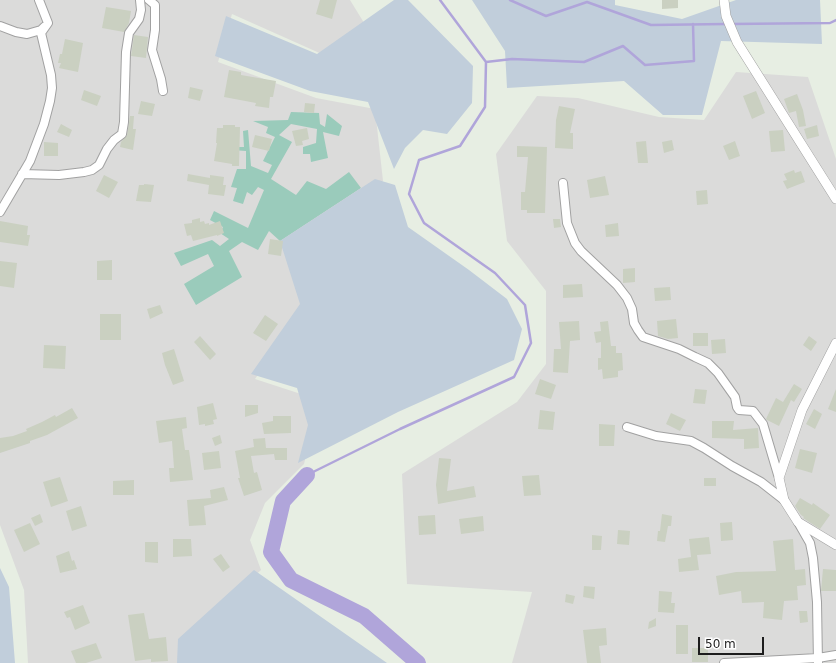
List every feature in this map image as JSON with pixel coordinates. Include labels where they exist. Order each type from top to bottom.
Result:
[{"type":"street","points":[[39,0],[48,23]]},
{"type":"street","points":[[22,174],[59,175],[92,170],[98,165],[114,140],[122,134],[124,122],[126,52],[129,33],[139,19],[141,10],[140,0]]},
{"type":"street","points":[[149,0],[155,5],[155,30],[152,50],[161,79],[163,92]]},
{"type":"street","points":[[724,0],[726,16],[737,42],[836,199]]},
{"type":"street","points":[[0,26],[16,32],[27,34],[41,30],[48,23]]},
{"type":"street","points":[[0,212],[30,161],[44,124],[50,101],[52,88],[51,75],[41,33],[48,23]]},
{"type":"street","points":[[563,183],[567,223],[575,243],[581,251],[617,285],[627,298],[632,309],[634,323],[643,337],[690,354],[708,363],[718,373],[735,397],[739,410],[753,411],[763,424],[784,500]]},
{"type":"street","points":[[779,478],[802,410],[836,343]]},
{"type":"street","points":[[627,427],[656,436],[691,441],[761,482],[784,500],[810,543],[813,558],[816,602],[818,661]]},
{"type":"street","points":[[798,522],[836,545]]},
{"type":"street","points":[[724,663],[818,661],[836,655]]},
{"type":"shaded area","points":[[0,0],[350,0],[366,26],[324,55],[232,14],[218,62],[316,98],[375,109],[383,181],[285,242],[305,307],[255,379],[304,395],[312,430],[304,464],[265,503],[250,540],[261,570],[185,642],[184,663],[28,663],[24,590],[0,525]]},
{"type":"shaded area","points":[[394,0],[408,0],[473,66],[472,103],[447,134],[423,130],[405,148],[394,169],[368,102],[310,91],[215,56],[226,16],[317,54]]},
{"type":"shaded area","points":[[472,0],[615,0],[615,5],[682,19],[736,0],[820,0],[822,44],[721,41],[702,115],[663,115],[624,81],[507,88],[505,51]]},
{"type":"shaded area","points":[[736,72],[808,77],[836,159],[836,663],[512,663],[532,592],[407,584],[402,474],[517,402],[546,364],[546,291],[507,241],[496,154],[537,96],[578,98],[659,117],[704,120]]},
{"type":"shaded area","points":[[291,112],[319,113],[320,124],[325,127],[327,114],[342,126],[339,136],[323,132],[328,158],[311,162],[310,154],[303,154],[303,147],[316,143],[317,129],[291,124],[279,135],[292,142],[271,179],[296,195],[307,181],[326,189],[349,172],[361,188],[280,241],[269,231],[258,250],[242,242],[229,251],[242,277],[196,305],[184,284],[214,266],[208,254],[181,266],[174,253],[212,240],[220,246],[229,239],[220,233],[223,227],[210,220],[214,211],[248,228],[264,190],[258,187],[252,195],[247,192],[243,204],[233,201],[237,188],[231,187],[237,169],[246,169],[246,151],[232,150],[232,147],[244,147],[243,131],[248,130],[251,166],[268,173],[272,165],[263,161],[275,137],[266,133],[268,127],[253,121],[288,120]]},
{"type":"shaded area","points":[[375,179],[395,185],[408,227],[507,299],[522,329],[514,360],[398,412],[298,463],[308,425],[297,388],[251,374],[300,304],[280,241]]},
{"type":"shaded area","points":[[0,568],[9,587],[15,663],[0,663]]},
{"type":"shaded area","points":[[254,570],[387,663],[177,663],[178,639]]},
{"type":"building","points":[[320,0],[337,0],[332,19],[316,14]]},
{"type":"building","points":[[662,0],[678,0],[678,8],[662,9]]},
{"type":"building","points":[[106,7],[131,11],[129,23],[124,32],[102,28]]},
{"type":"building","points":[[134,35],[148,37],[146,58],[131,56]]},
{"type":"building","points":[[65,39],[83,43],[78,72],[59,68],[61,63],[58,63],[60,54],[62,54]]},
{"type":"building","points":[[229,70],[241,72],[241,75],[276,81],[273,97],[270,97],[269,108],[255,106],[256,103],[224,97]]},
{"type":"building","points":[[190,87],[203,90],[200,101],[188,98]]},
{"type":"building","points":[[84,90],[101,96],[97,106],[81,100]]},
{"type":"building","points":[[756,91],[765,113],[752,119],[743,96]]},
{"type":"building","points":[[797,94],[803,110],[806,126],[799,127],[796,111],[789,113],[784,99]]},
{"type":"building","points":[[141,101],[155,104],[152,116],[138,114]]},
{"type":"building","points":[[305,103],[315,104],[314,113],[304,112]]},
{"type":"building","points":[[559,106],[575,109],[570,133],[573,133],[573,149],[555,148],[556,120]]},
{"type":"building","points":[[130,116],[134,116],[133,129],[136,129],[133,150],[120,147],[121,142],[127,135]]},
{"type":"building","points":[[61,124],[72,130],[69,137],[57,132]]},
{"type":"building","points":[[223,125],[235,125],[235,127],[240,127],[239,166],[232,166],[232,164],[214,161],[217,143],[217,128],[223,128]]},
{"type":"building","points":[[817,125],[819,136],[807,139],[804,129]]},
{"type":"building","points":[[307,128],[309,139],[302,141],[303,145],[296,146],[292,131]]},
{"type":"building","points":[[783,130],[785,151],[771,152],[769,131]]},
{"type":"building","points":[[255,135],[272,139],[269,151],[252,147]]},
{"type":"building","points":[[672,140],[674,150],[664,153],[662,142]]},
{"type":"building","points":[[646,141],[648,163],[638,163],[636,142]]},
{"type":"building","points":[[735,141],[740,156],[729,160],[723,146]]},
{"type":"building","points":[[44,142],[58,143],[58,156],[44,156]]},
{"type":"building","points":[[517,146],[547,147],[545,213],[527,213],[527,210],[521,210],[521,192],[525,192],[528,157],[517,157]]},
{"type":"building","points":[[794,170],[795,173],[801,171],[805,182],[787,189],[783,181],[787,180],[784,174]]},
{"type":"building","points":[[188,174],[210,178],[210,175],[224,177],[223,185],[226,185],[224,196],[208,194],[209,185],[187,181]]},
{"type":"building","points":[[104,175],[118,182],[109,198],[96,191]]},
{"type":"building","points":[[605,176],[609,195],[590,198],[587,180]]},
{"type":"building","points":[[139,185],[154,185],[151,202],[136,201]]},
{"type":"building","points":[[707,190],[708,204],[697,205],[696,191]]},
{"type":"building","points":[[200,218],[200,222],[204,221],[205,224],[209,223],[209,225],[220,221],[224,233],[193,241],[191,235],[187,236],[184,224],[192,223],[192,220]]},
{"type":"building","points":[[553,219],[560,219],[561,227],[554,228]]},
{"type":"building","points":[[0,221],[28,226],[27,235],[30,235],[28,246],[0,242]]},
{"type":"building","points":[[618,223],[619,236],[606,237],[605,225]]},
{"type":"building","points":[[270,239],[283,241],[281,256],[268,254]]},
{"type":"building","points":[[112,260],[112,280],[97,280],[97,261]]},
{"type":"building","points":[[0,261],[17,263],[14,288],[0,286]]},
{"type":"building","points":[[635,268],[635,282],[623,283],[623,269]]},
{"type":"building","points":[[582,284],[583,297],[563,298],[563,285]]},
{"type":"building","points":[[670,287],[671,300],[655,301],[654,288]]},
{"type":"building","points":[[160,305],[163,313],[150,319],[147,309]]},
{"type":"building","points":[[100,314],[121,314],[121,340],[100,340]]},
{"type":"building","points":[[265,315],[278,324],[266,341],[253,333]]},
{"type":"building","points":[[676,319],[678,338],[668,339],[658,336],[657,321]]},
{"type":"building","points":[[579,321],[580,340],[570,341],[568,373],[553,372],[554,349],[561,349],[559,322]]},
{"type":"building","points":[[608,321],[611,346],[616,346],[616,353],[622,353],[623,370],[618,371],[618,377],[603,379],[602,369],[598,370],[598,358],[601,358],[601,342],[596,343],[594,332],[601,331],[600,322]]},
{"type":"building","points":[[693,333],[708,333],[708,346],[693,346]]},
{"type":"building","points":[[200,336],[216,354],[210,360],[194,342]]},
{"type":"building","points":[[809,336],[817,342],[811,351],[803,345]]},
{"type":"building","points":[[725,339],[726,353],[712,354],[711,340]]},
{"type":"building","points":[[44,345],[66,346],[65,369],[43,368]]},
{"type":"building","points":[[174,349],[184,381],[173,385],[162,353]]},
{"type":"building","points":[[540,379],[556,385],[551,399],[535,394]]},
{"type":"building","points":[[794,384],[802,389],[794,402],[791,400],[779,426],[767,420],[766,419],[776,398],[783,402]]},
{"type":"building","points":[[695,389],[707,390],[705,404],[693,403]]},
{"type":"building","points":[[836,389],[836,412],[828,409]]},
{"type":"building","points":[[213,403],[217,419],[213,420],[214,424],[205,426],[205,424],[199,425],[197,407]]},
{"type":"building","points":[[245,405],[258,405],[258,413],[245,417]]},
{"type":"building","points":[[72,408],[78,418],[47,435],[30,441],[30,443],[0,453],[0,438],[13,436],[27,431],[26,429],[55,415],[56,417]]},
{"type":"building","points":[[814,409],[822,414],[815,429],[806,424]]},
{"type":"building","points":[[540,410],[555,412],[553,430],[538,429]]},
{"type":"building","points":[[671,413],[686,420],[680,431],[666,424]]},
{"type":"building","points":[[273,416],[291,416],[291,433],[264,434],[262,423],[273,421]]},
{"type":"building","points":[[186,417],[187,428],[182,429],[185,450],[189,450],[193,480],[170,482],[169,468],[174,468],[172,441],[159,443],[156,421]]},
{"type":"building","points":[[712,421],[734,421],[733,430],[758,428],[759,448],[744,449],[744,439],[712,438]]},
{"type":"building","points":[[599,424],[615,425],[614,446],[599,446]]},
{"type":"building","points":[[220,435],[222,443],[215,446],[212,438]]},
{"type":"building","points":[[265,438],[266,448],[287,448],[287,460],[275,460],[274,454],[251,456],[254,473],[257,472],[262,490],[244,496],[238,478],[240,478],[235,451],[254,447],[253,439]]},
{"type":"building","points":[[800,449],[817,453],[812,473],[795,468]]},
{"type":"building","points":[[219,451],[221,468],[204,470],[202,453]]},
{"type":"building","points":[[439,458],[451,459],[447,491],[474,486],[476,497],[438,504],[436,485]]},
{"type":"building","points":[[539,475],[541,495],[524,496],[522,476]]},
{"type":"building","points":[[60,477],[68,501],[51,507],[43,482]]},
{"type":"building","points":[[704,478],[716,478],[716,486],[704,486]]},
{"type":"building","points":[[134,480],[134,495],[113,495],[113,481]]},
{"type":"building","points":[[224,487],[228,500],[204,506],[206,525],[189,526],[187,500],[211,498],[210,490]]},
{"type":"building","points":[[800,498],[812,505],[813,503],[830,515],[820,529],[803,518],[804,517],[795,506]]},
{"type":"building","points":[[81,506],[87,526],[72,531],[66,511]]},
{"type":"building","points":[[40,514],[43,522],[35,526],[31,518]]},
{"type":"building","points":[[662,514],[672,516],[671,526],[668,526],[665,542],[657,541]]},
{"type":"building","points":[[435,515],[436,534],[419,535],[418,516]]},
{"type":"building","points":[[483,516],[484,531],[461,534],[459,519]]},
{"type":"building","points":[[732,522],[733,540],[721,541],[720,523]]},
{"type":"building","points":[[30,523],[40,544],[24,552],[14,530]]},
{"type":"building","points":[[618,530],[630,531],[629,545],[617,544]]},
{"type":"building","points":[[592,535],[602,536],[601,550],[592,550]]},
{"type":"building","points":[[709,537],[711,554],[697,555],[699,570],[679,572],[678,559],[691,557],[689,539]]},
{"type":"building","points":[[173,539],[191,539],[192,556],[173,557]]},
{"type":"building","points":[[793,539],[795,570],[805,569],[806,585],[797,586],[798,600],[784,601],[782,620],[763,618],[764,602],[742,603],[741,591],[719,595],[716,576],[736,572],[776,571],[773,541]]},
{"type":"building","points":[[145,542],[158,542],[158,563],[145,562]]},
{"type":"building","points":[[69,551],[72,561],[74,560],[77,569],[60,573],[56,556]]},
{"type":"building","points":[[221,554],[230,567],[223,572],[213,559]]},
{"type":"building","points":[[823,569],[836,570],[836,591],[821,591]]},
{"type":"building","points":[[584,586],[595,587],[594,599],[583,597]]},
{"type":"building","points":[[659,591],[672,592],[671,603],[675,603],[674,613],[658,612]]},
{"type":"building","points":[[566,594],[575,596],[573,604],[565,602]]},
{"type":"building","points":[[83,605],[90,623],[75,630],[70,617],[67,618],[64,612]]},
{"type":"building","points":[[799,611],[807,611],[808,622],[800,623]]},
{"type":"building","points":[[144,613],[149,639],[166,637],[168,661],[151,662],[151,659],[135,661],[128,615]]},
{"type":"building","points":[[656,618],[656,626],[648,629],[649,622]]},
{"type":"building","points":[[676,625],[688,625],[688,654],[676,654]]},
{"type":"building","points":[[606,628],[607,645],[599,646],[601,663],[587,663],[583,630]]},
{"type":"building","points":[[96,643],[102,658],[86,663],[76,663],[71,651]]},
{"type":"building","points":[[692,648],[708,648],[708,662],[692,662]]},
{"type":"waterway","points":[[307,475],[400,429],[514,377],[531,343],[525,305],[495,273],[424,223],[409,194],[419,160],[460,146],[485,107],[486,62],[440,0]]},
{"type":"waterway","points":[[510,0],[546,16],[587,2],[651,25],[726,24]]},
{"type":"waterway","points":[[731,24],[830,23],[836,20]]},
{"type":"waterway","points":[[486,62],[512,59],[584,62],[623,46],[645,65],[694,61],[693,24]]},
{"type":"waterway","points":[[307,475],[283,501],[271,552],[291,580],[364,616],[418,663]]}]
